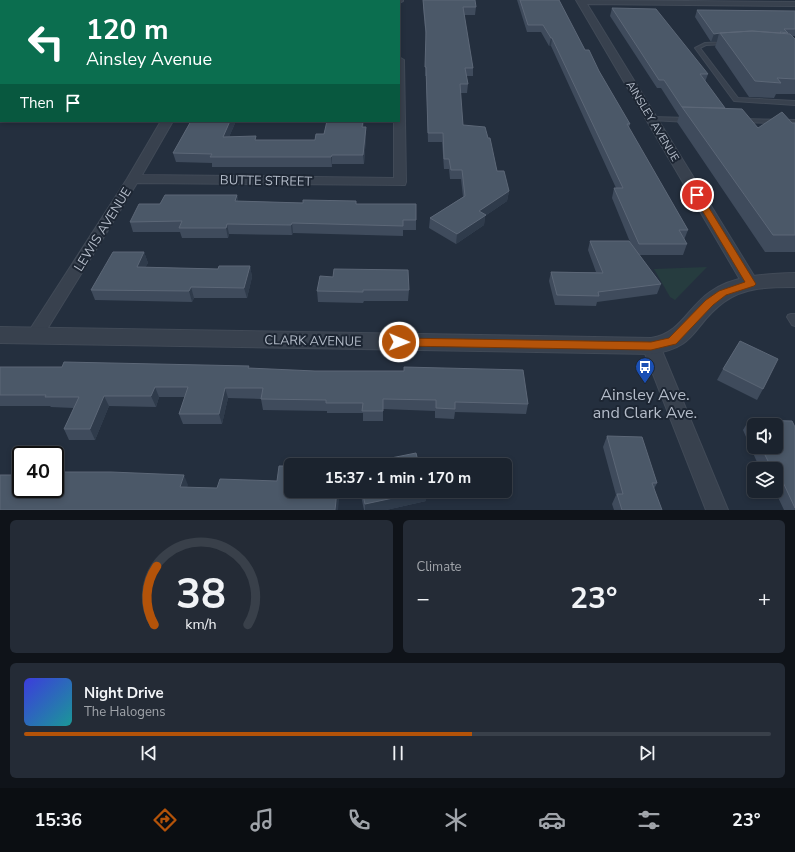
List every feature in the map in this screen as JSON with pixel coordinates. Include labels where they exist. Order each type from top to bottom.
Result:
[{"type":"street","points":[[580,1],[795,4]]},
{"type":"street","name":"AINSLEY AVENUE","points":[[580,1],[751,284]]},
{"type":"street","name":"LEWIS AVENUE","points":[[35,335],[133,179],[166,122]]},
{"type":"street","name":"BUTTE STREET","points":[[133,179],[400,182],[400,122]]},
{"type":"street","name":"CLARK AVENUE","points":[[0,335],[651,346],[672,341],[709,303],[722,293],[751,284],[795,280]]},
{"type":"street","points":[[651,346],[717,510]]},
{"type":"lane","points":[[733,43],[705,44],[697,48],[736,100],[795,103]]},
{"type":"lane","points":[[652,119],[695,120]]},
{"type":"lane","points":[[733,121],[795,122]]},
{"type":"lane","points":[[795,317],[791,317],[795,323]]},
{"type":"green space","points":[[707,267],[675,300],[670,297],[654,269]]},
{"type":"building","points":[[423,0],[475,0],[476,7],[463,7],[473,68],[465,68],[468,84],[460,84],[463,125],[485,127],[488,138],[490,138],[497,171],[504,171],[509,191],[479,211],[486,215],[457,234],[430,218],[465,196],[462,170],[451,170],[449,159],[444,159],[443,133],[428,133],[425,67],[426,32]]},
{"type":"building","points":[[520,0],[559,0],[585,50],[589,50],[599,71],[630,124],[627,124],[688,230],[679,230],[687,244],[639,244],[614,188],[623,188],[552,38],[543,25],[528,25]]},
{"type":"building","points":[[612,8],[656,9],[708,74],[700,74],[725,108],[682,107],[664,80],[659,80]]},
{"type":"building","points":[[697,10],[795,11],[795,29],[784,29],[788,33],[752,31],[714,34]]},
{"type":"building","points":[[752,31],[790,34],[795,39],[795,79],[777,78],[781,83],[755,81],[720,33]]},
{"type":"building","points":[[682,107],[742,109],[758,128],[782,112],[792,123],[795,123],[795,235],[773,235]]},
{"type":"building","points":[[190,122],[230,122],[223,137],[256,136],[255,140],[315,140],[316,134],[324,134],[327,122],[363,122],[362,127],[366,127],[363,155],[332,155],[331,157],[210,157],[212,154],[173,153]]},
{"type":"building","points":[[165,195],[237,195],[235,201],[303,203],[303,200],[356,201],[356,204],[416,204],[416,220],[403,220],[403,226],[292,223],[291,225],[227,224],[226,228],[179,228],[182,221],[130,222],[139,204],[160,204]]},
{"type":"building","points":[[590,241],[629,241],[661,284],[598,292],[599,296],[557,295],[551,272],[603,273]]},
{"type":"building","points":[[113,252],[144,252],[137,267],[218,269],[219,266],[250,266],[244,288],[191,287],[189,291],[91,290]]},
{"type":"building","points":[[334,269],[408,270],[409,290],[363,290],[363,292],[317,291],[320,276],[333,277]]},
{"type":"building","points":[[740,341],[778,359],[763,389],[723,369]]},
{"type":"building","points":[[64,362],[249,366],[248,368],[315,371],[404,371],[404,367],[523,370],[528,404],[455,402],[455,409],[436,408],[436,400],[383,399],[383,411],[362,411],[363,403],[326,403],[326,400],[261,399],[263,388],[225,388],[219,414],[179,414],[188,387],[155,387],[151,396],[104,396],[90,429],[64,429],[79,397],[0,395],[0,367],[62,367]]},
{"type":"building","points":[[783,421],[792,421],[795,427],[795,508],[783,482],[783,462],[768,462],[764,454],[783,454]]},
{"type":"building","points":[[607,436],[642,437],[657,483],[652,483],[662,510],[622,510],[617,494],[623,494]]},
{"type":"building","points":[[416,453],[417,458],[391,458]]},
{"type":"building","points":[[279,466],[284,466],[284,498],[336,498],[335,510],[0,510],[0,475],[12,475],[12,498],[64,498],[64,472],[184,475],[180,487],[217,488],[220,479],[277,481]]},
{"type":"building","points":[[364,498],[393,498],[365,504]]},
{"type":"place","name":"Ainsley Ave. and Clark Ave.","points":[[645,384]]},
{"type":"route","points":[[399,342],[651,346],[672,341],[681,334],[709,303],[722,293],[736,287],[751,284],[697,195]]}]
